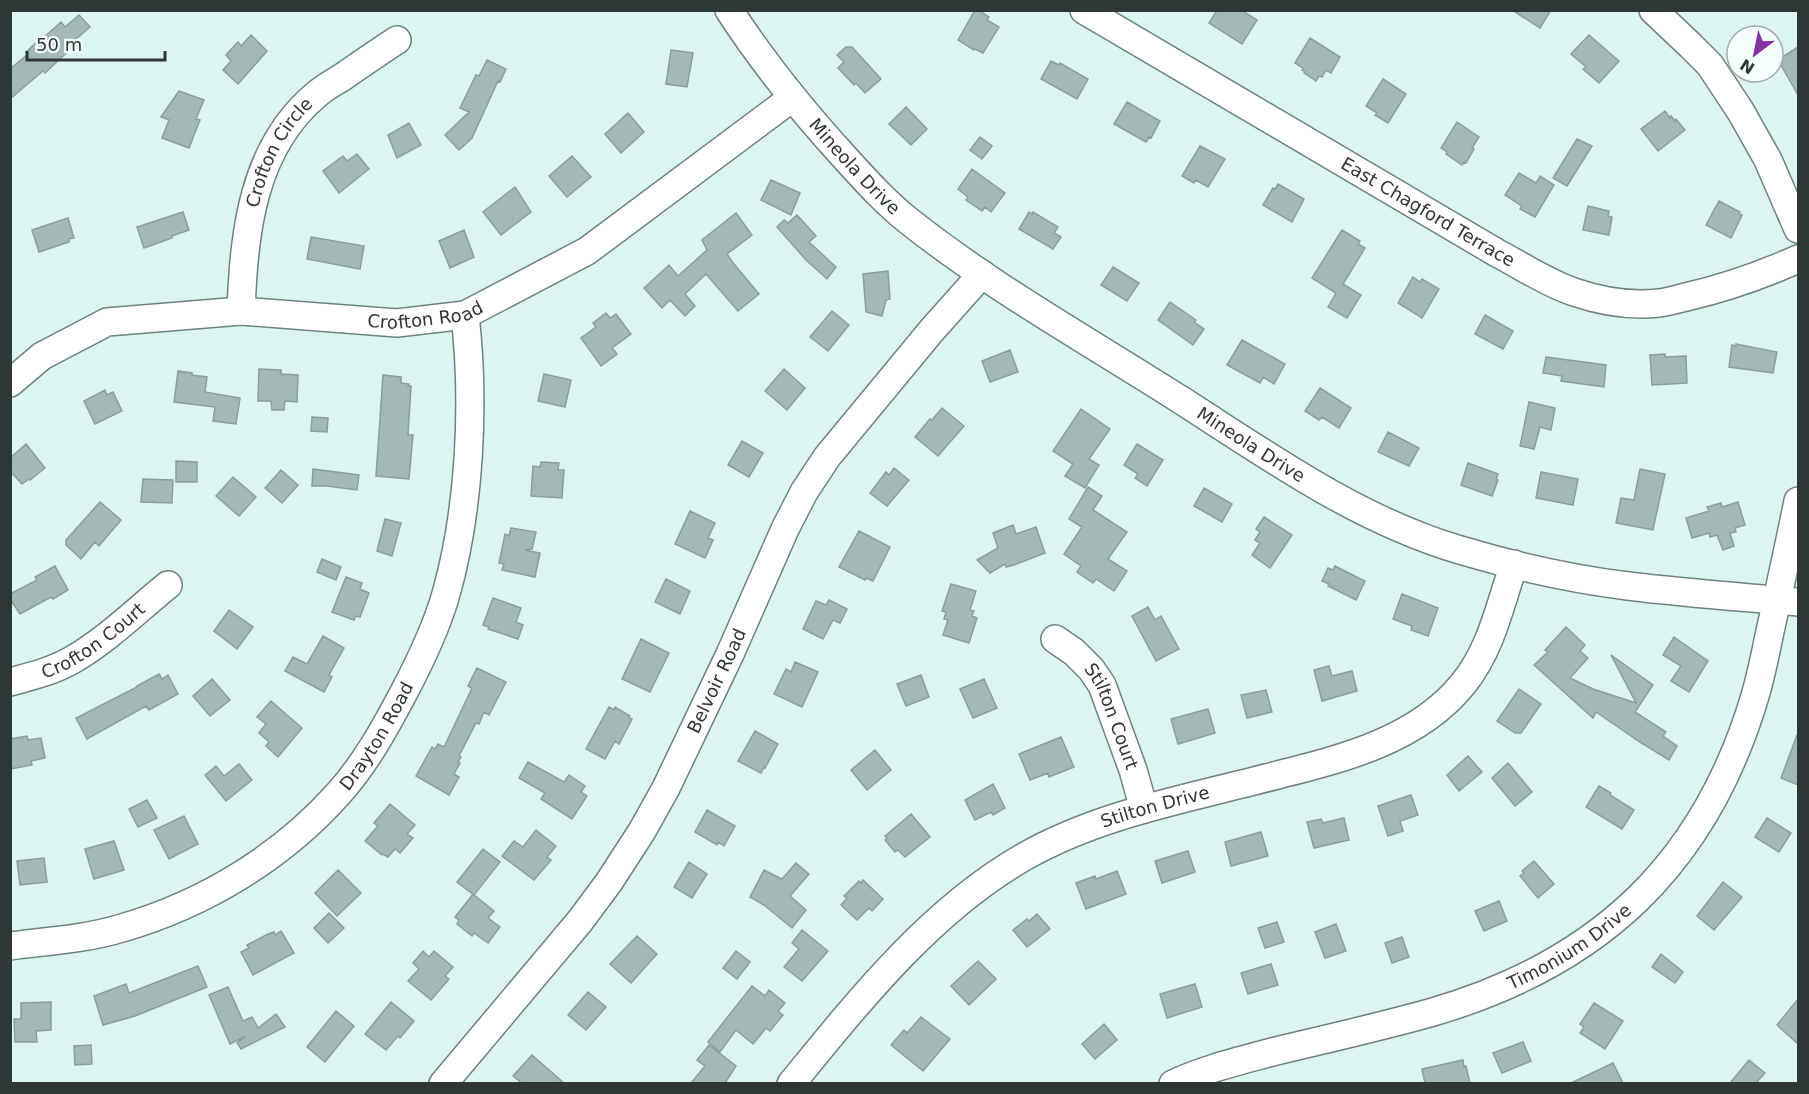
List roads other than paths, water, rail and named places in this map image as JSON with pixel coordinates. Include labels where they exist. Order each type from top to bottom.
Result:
[{"type":"street","name":"Mineola Drive","points":[[729,10],[792,98],[878,193],[909,221],[1036,310],[1309,482],[1403,530],[1459,550],[1514,564],[1628,586],[1788,601]]},
{"type":"street","name":"East Chagford Terrace","points":[[1084,10],[1497,253],[1574,292],[1604,300],[1660,303],[1713,291],[1764,274],[1798,259]]},
{"type":"street","points":[[1653,10],[1710,65],[1768,160],[1798,229]]},
{"type":"street","name":"Crofton Circle","points":[[241,312],[248,231],[254,196],[266,162],[277,140],[293,117],[317,93],[397,40]]},
{"type":"street","name":"Crofton Road","points":[[10,383],[42,356],[107,322],[241,312],[397,323],[465,315],[587,251],[792,98]]},
{"type":"street","name":"Belvoir Road","points":[[443,1083],[580,921],[642,831],[666,788],[725,664],[785,529],[804,492],[827,457],[932,330],[982,274]]},
{"type":"street","name":"Drayton Road","points":[[10,945],[80,938],[121,929],[200,898],[238,877],[274,852],[308,824],[339,792],[358,768],[385,726],[432,636],[446,595],[456,554],[467,471],[470,393],[470,358],[465,315]]},
{"type":"street","name":"Timonium Drive","points":[[1173,1083],[1238,1061],[1474,999],[1508,986],[1549,965],[1594,936],[1626,911],[1676,857],[1704,817],[1744,730],[1788,601],[1798,501]]},
{"type":"street","name":"Stilton Drive","points":[[791,1083],[868,992],[952,907],[977,887],[1023,857],[1105,821],[1360,752],[1401,734],[1423,721],[1444,705],[1476,667],[1488,643],[1514,564]]},
{"type":"street","name":"Crofton Court","points":[[10,682],[43,673],[71,661],[97,644],[168,585]]},
{"type":"street","name":"Stilton Court","points":[[1055,639],[1074,652],[1091,669],[1102,685],[1133,770],[1144,809]]}]
